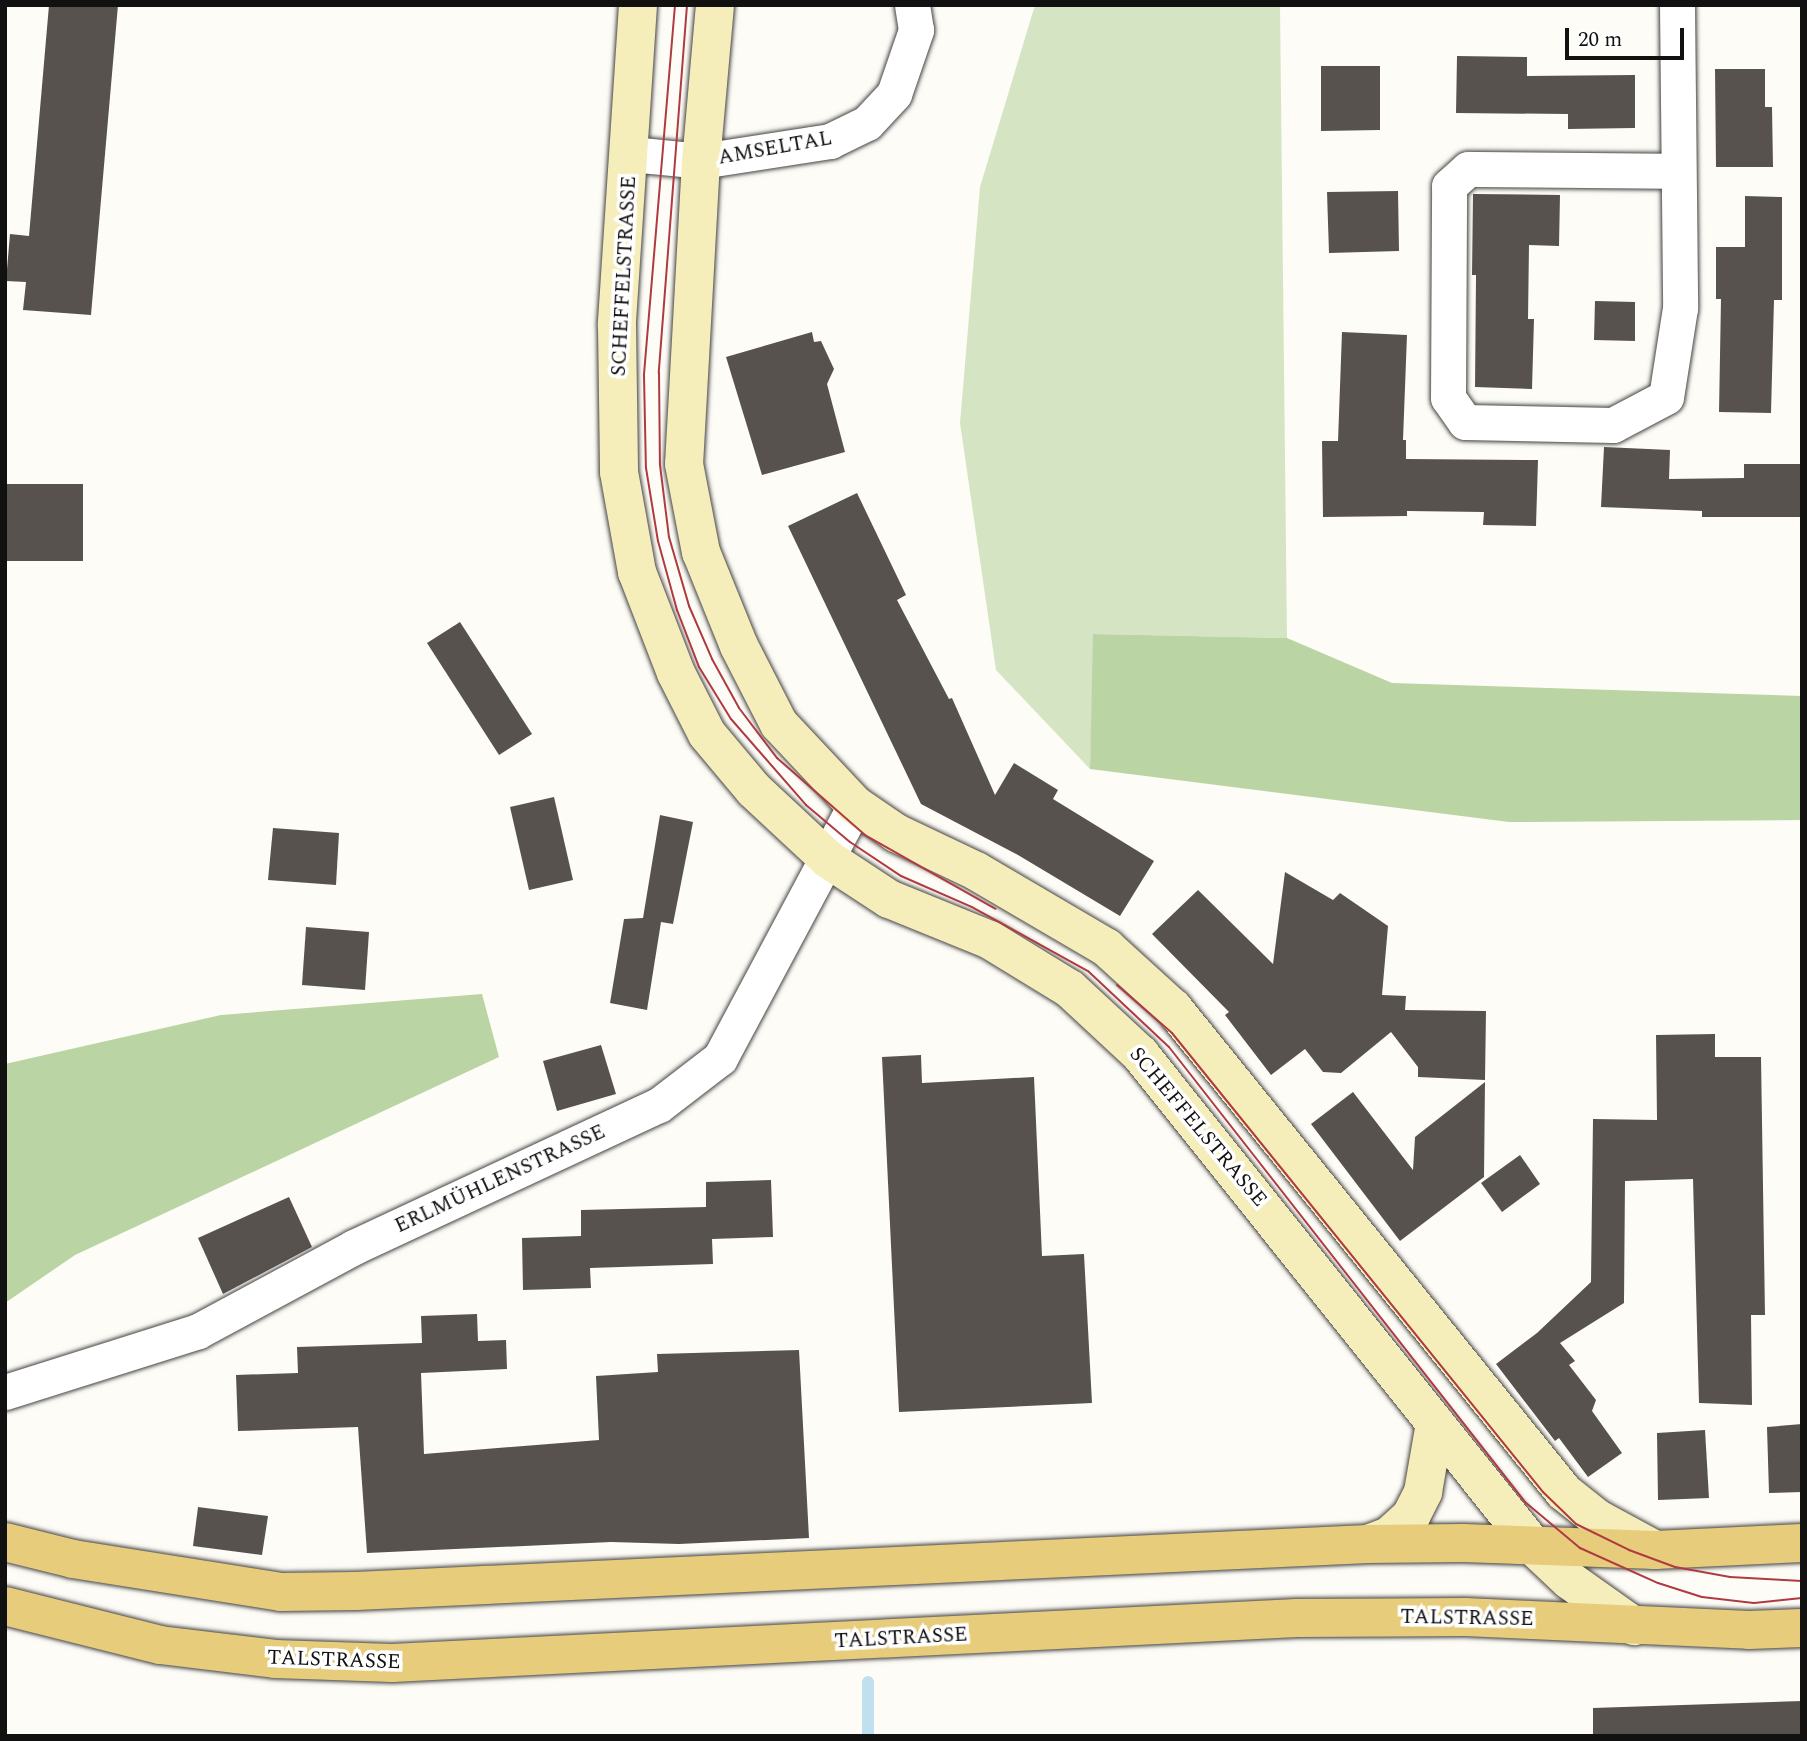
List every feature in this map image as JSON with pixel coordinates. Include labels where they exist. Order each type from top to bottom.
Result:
[{"type":"main road","points":[[5,1542],[73,1559],[281,1592],[356,1591],[1368,1544],[1463,1543],[1534,1547],[1575,1564],[1655,1550],[1802,1543]]},
{"type":"main road","name":"TALSTRASSE","points":[[5,1606],[160,1645],[275,1659],[392,1663],[1297,1618],[1440,1616],[1749,1630],[1802,1628]]},
{"type":"street","name":"SCHEFFELSTRASSE","points":[[638,5],[631,154],[617,325],[620,472],[637,572],[676,673],[707,734],[754,790],[828,859],[889,899],[990,940],[1070,989],[1140,1054],[1534,1547]]},
{"type":"street","points":[[715,5],[701,161],[684,464],[701,552],[739,646],[779,724],[855,805],[896,833],[976,871],[1107,948],[1173,1008],[1564,1492],[1598,1519],[1655,1550]]},
{"type":"street","name":"AMSELTAL","points":[[631,154],[701,161],[830,141],[867,123],[894,94],[916,30],[912,5]]},
{"type":"street","points":[[1677,5],[1680,308],[1667,397],[1613,425],[1465,422],[1448,398],[1449,186],[1468,169],[1678,171]]},
{"type":"street","name":"ERLMÜHLENSTRASSE","points":[[5,1392],[198,1331],[354,1247],[659,1105],[720,1058],[855,805]]},
{"type":"street","points":[[1368,1544],[1388,1536],[1411,1517],[1423,1492],[1435,1423]]},
{"type":"street","points":[[1548,1619],[1575,1564],[1576,1524],[1564,1492]]},
{"type":"street","points":[[1575,1564],[1634,1626]]},
{"type":"green space","points":[[1035,5],[1280,5],[1287,638],[1094,634],[1090,769],[996,670],[960,423],[980,187]]},
{"type":"green space","points":[[1093,634],[1287,638],[1392,683],[1802,696],[1802,820],[1509,822],[1090,769]]},
{"type":"green space","points":[[482,994],[499,1057],[75,1255],[5,1303],[5,1064],[221,1015]]},
{"type":"building","points":[[49,5],[118,5],[91,315],[23,310],[26,282],[6,281],[10,234],[29,236]]},
{"type":"building","points":[[1457,56],[1527,57],[1527,76],[1635,75],[1635,128],[1568,129],[1568,114],[1456,113]]},
{"type":"building","points":[[1321,66],[1380,66],[1380,130],[1321,131]]},
{"type":"building","points":[[1715,69],[1765,69],[1765,107],[1772,107],[1773,167],[1716,167]]},
{"type":"building","points":[[1398,191],[1399,251],[1329,253],[1327,192]]},
{"type":"building","points":[[1473,194],[1560,195],[1559,246],[1529,245],[1528,319],[1534,319],[1532,389],[1475,387],[1476,275],[1472,275]]},
{"type":"building","points":[[1745,196],[1782,197],[1782,300],[1774,300],[1771,413],[1719,412],[1721,299],[1716,299],[1716,247],[1745,247]]},
{"type":"building","points":[[1595,301],[1635,302],[1635,341],[1594,340]]},
{"type":"building","points":[[812,332],[814,342],[821,341],[834,369],[827,384],[845,452],[762,475],[726,357]]},
{"type":"building","points":[[1342,332],[1407,335],[1403,440],[1406,440],[1406,459],[1538,460],[1536,526],[1483,525],[1484,512],[1407,511],[1407,516],[1323,517],[1322,441],[1338,441]]},
{"type":"building","points":[[1604,447],[1670,450],[1669,479],[1744,478],[1744,464],[1802,464],[1802,517],[1702,517],[1702,511],[1601,507]]},
{"type":"building","points":[[5,484],[83,484],[83,561],[5,561]]},
{"type":"building","points":[[857,493],[906,595],[897,600],[949,699],[952,698],[995,795],[1014,763],[1058,790],[1053,799],[1154,861],[1120,916],[1018,855],[921,804],[788,526]]},
{"type":"building","points":[[460,622],[532,734],[499,755],[427,643]]},
{"type":"building","points":[[554,797],[573,880],[529,890],[510,807]]},
{"type":"building","points":[[660,815],[693,822],[673,924],[661,922],[647,1010],[610,1003],[624,919],[643,918]]},
{"type":"building","points":[[273,828],[339,833],[336,885],[268,880]]},
{"type":"building","points":[[1285,872],[1333,900],[1340,893],[1388,926],[1382,995],[1406,996],[1405,1010],[1486,1011],[1485,1080],[1418,1077],[1418,1067],[1391,1032],[1341,1073],[1323,1072],[1305,1049],[1271,1075],[1225,1015],[1229,1012],[1152,934],[1198,890],[1273,964]]},
{"type":"building","points":[[306,927],[369,932],[365,990],[302,985]]},
{"type":"building","points":[[1715,1034],[1715,1057],[1761,1057],[1765,1315],[1751,1315],[1752,1405],[1699,1403],[1693,1179],[1625,1181],[1624,1303],[1560,1343],[1575,1361],[1569,1365],[1596,1400],[1592,1411],[1622,1453],[1588,1477],[1559,1438],[1555,1441],[1496,1364],[1537,1333],[1591,1282],[1593,1119],[1657,1120],[1656,1035]]},
{"type":"building","points":[[601,1045],[616,1094],[557,1111],[543,1061]]},
{"type":"building","points":[[921,1055],[922,1083],[1034,1077],[1042,1256],[1084,1254],[1092,1403],[899,1412],[882,1057]]},
{"type":"building","points":[[1485,1082],[1484,1177],[1400,1241],[1311,1124],[1353,1092],[1413,1170],[1415,1137]]},
{"type":"building","points":[[1520,1155],[1540,1184],[1502,1212],[1481,1183]]},
{"type":"building","points":[[771,1180],[773,1237],[712,1239],[713,1264],[590,1268],[591,1288],[523,1290],[522,1238],[581,1236],[581,1210],[706,1207],[706,1182]]},
{"type":"building","points":[[289,1197],[312,1247],[223,1294],[198,1238]]},
{"type":"building","points":[[477,1314],[478,1341],[506,1340],[507,1369],[421,1373],[424,1454],[599,1440],[596,1376],[658,1372],[657,1354],[799,1350],[809,1538],[679,1544],[611,1542],[367,1553],[358,1427],[238,1431],[236,1375],[298,1373],[297,1347],[422,1343],[421,1316]]},
{"type":"building","points":[[1802,1424],[1802,1492],[1769,1493],[1767,1427]]},
{"type":"building","points":[[1705,1430],[1709,1498],[1658,1500],[1657,1433]]},
{"type":"building","points":[[198,1507],[268,1516],[262,1555],[193,1546]]},
{"type":"building","points":[[1802,1701],[1802,1736],[1593,1736],[1593,1708]]},
{"type":"waterway","points":[[868,1682],[868,1736]]},
{"type":"tram line","points":[[675,5],[644,376],[646,468],[658,541],[677,610],[699,667],[731,719],[806,805],[850,842],[901,876],[972,907],[1088,971],[1169,1047],[1525,1502],[1580,1548],[1658,1583],[1702,1597],[1754,1603],[1802,1598]]},
{"type":"tram line","points":[[687,5],[659,373],[660,465],[669,537],[689,606],[712,659],[739,708],[777,758],[865,835],[996,909]]},
{"type":"tram line","points":[[1117,985],[1172,1033],[1543,1492],[1576,1524],[1629,1550],[1675,1567],[1730,1577],[1802,1581]]}]
